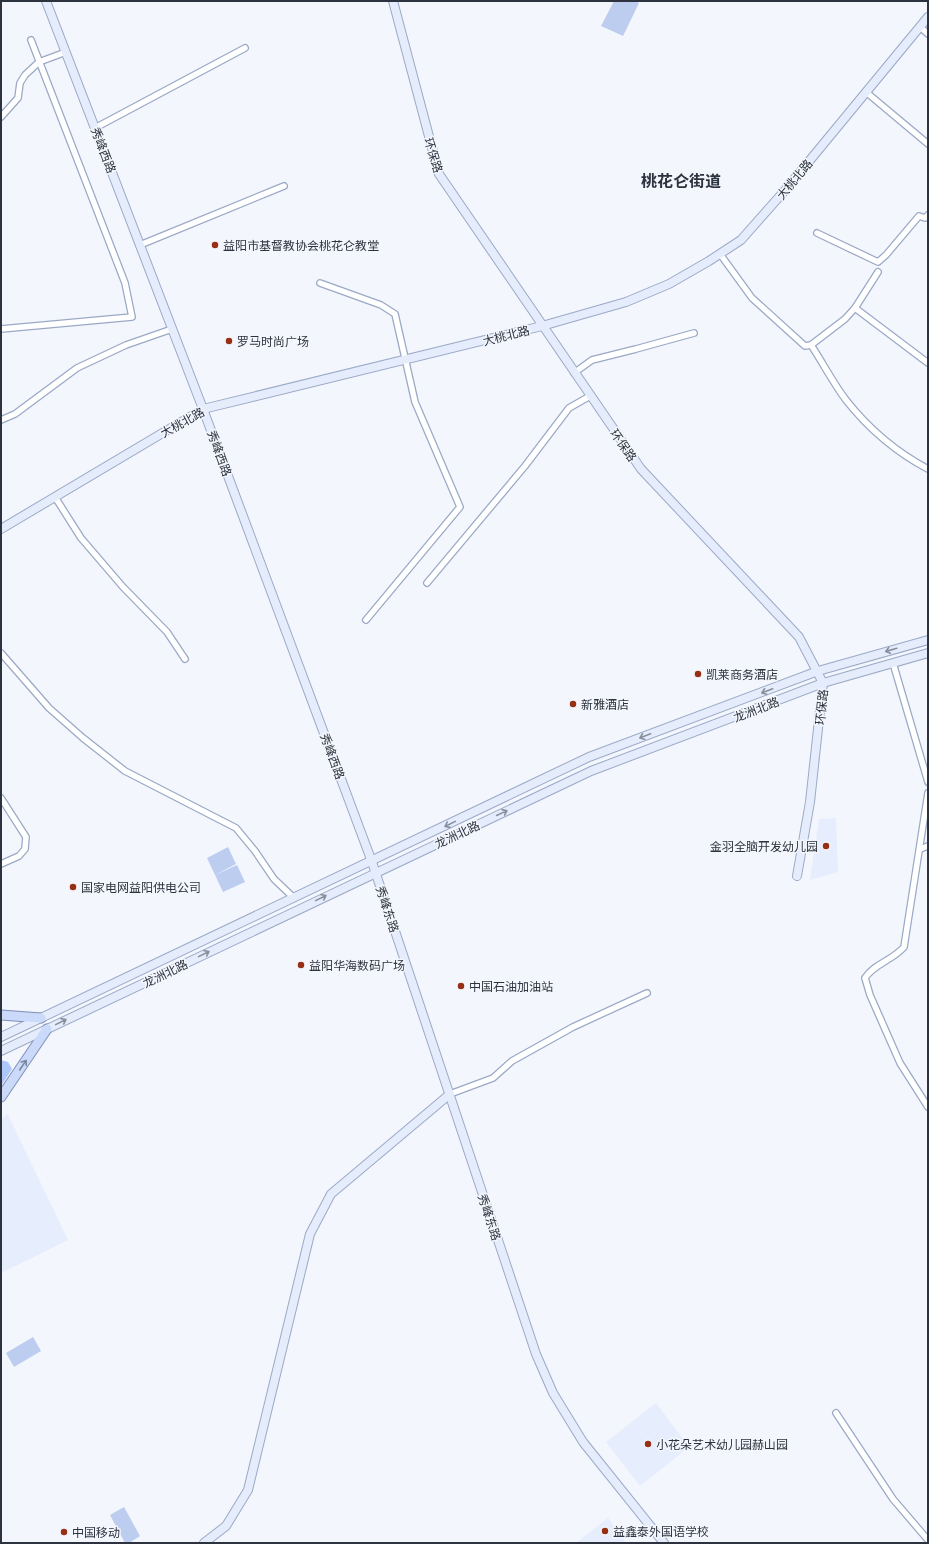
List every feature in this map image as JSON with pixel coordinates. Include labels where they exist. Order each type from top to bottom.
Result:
[{"type":"main road","points":[[1,1014],[41,1018]]},
{"type":"main road","points":[[1,1097],[47,1029]]},
{"type":"street","name":"秀峰西路","points":[[46,1],[203,409],[372,862]]},
{"type":"street","name":"环保路","points":[[393,1],[439,174],[641,469],[799,637],[824,683],[810,802],[797,876]]},
{"type":"street","name":"大桃北路","points":[[1,529],[203,409],[542,326],[626,302],[669,284],[741,240],[787,188],[928,17]]},
{"type":"street","points":[[920,27],[928,34]]},
{"type":"street","points":[[1,329],[132,317],[126,283],[30,40]]},
{"type":"street","points":[[95,128],[245,48]]},
{"type":"street","points":[[1,117],[18,98],[20,83],[25,75],[39,62],[66,52]]},
{"type":"street","points":[[866,92],[928,144]]},
{"type":"street","points":[[140,245],[284,186]]},
{"type":"street","points":[[817,234],[878,262],[920,216],[925,218],[928,215]]},
{"type":"street","points":[[720,254],[752,298],[806,346],[811,345],[846,319],[855,308],[878,272]]},
{"type":"street","points":[[320,283],[381,305],[396,314],[415,402],[460,507],[366,620]]},
{"type":"street","points":[[855,308],[928,363]]},
{"type":"street","points":[[1,420],[15,414],[77,368],[126,345],[172,329]]},
{"type":"street","points":[[574,373],[592,360],[636,350],[694,332]]},
{"type":"street","points":[[811,345],[846,399],[866,422],[890,445],[928,468]]},
{"type":"street","points":[[427,583],[525,466],[569,408],[590,396]]},
{"type":"street","points":[[55,497],[81,538],[123,587],[167,632],[185,658]]},
{"type":"street","name":"龙洲北路","points":[[1,1037],[589,758],[818,671],[928,640]]},
{"type":"street","points":[[1,653],[49,708],[82,738],[125,771],[236,828],[255,851],[274,879],[294,898]]},
{"type":"street","name":"龙洲北路","points":[[1,1051],[591,771],[824,683],[928,654]]},
{"type":"street","points":[[893,663],[928,782]]},
{"type":"street","points":[[928,793],[904,947],[897,954],[869,972],[865,978],[870,995],[900,1063],[928,1107]]},
{"type":"street","points":[[1,798],[26,837],[25,849],[19,856],[1,864]]},
{"type":"street","points":[[920,848],[928,846]]},
{"type":"street","name":"秀峰东路","points":[[372,862],[536,1354],[553,1393],[583,1442],[664,1543]]},
{"type":"street","points":[[204,1543],[226,1526],[248,1490],[310,1234],[331,1194],[450,1094],[493,1078],[512,1061],[574,1027],[647,993]]},
{"type":"street","points":[[836,1413],[893,1499],[928,1540]]},
{"type":"shaded area","points":[[614,1],[635,1],[639,3],[623,36],[601,26]]},
{"type":"shaded area","name":"金羽全脑开发幼儿园","points":[[836,818],[838,872],[810,880],[819,819]]},
{"type":"shaded area","points":[[228,847],[236,864],[215,875],[207,858]]},
{"type":"shaded area","points":[[237,865],[245,882],[223,892],[215,875]]},
{"type":"shaded area","points":[[1,1060],[8,1062],[12,1069],[1,1086]]},
{"type":"shaded area","points":[[7,1113],[68,1240],[1,1273],[1,1121]]},
{"type":"shaded area","points":[[33,1337],[41,1351],[14,1367],[6,1353]]},
{"type":"shaded area","name":"小花朵艺术幼儿园赫山园","points":[[656,1403],[689,1447],[640,1486],[606,1442]]},
{"type":"shaded area","points":[[124,1507],[140,1536],[129,1543],[125,1543],[110,1515]]},
{"type":"shaded area","name":"益鑫泰外国语学校","points":[[608,1518],[626,1543],[576,1543]]},
{"type":"place","name":"益阳市基督教协会桃花仑教堂","points":[[215,245]]},
{"type":"place","name":"罗马时尚广场","points":[[229,341]]},
{"type":"place","name":"凯莱商务酒店","points":[[698,674]]},
{"type":"place","name":"新雅酒店","points":[[573,704]]},
{"type":"place","name":"金羽全脑开发幼儿园","points":[[826,846]]},
{"type":"place","name":"国家电网益阳供电公司","points":[[73,887]]},
{"type":"place","name":"益阳华海数码广场","points":[[301,965]]},
{"type":"place","name":"中国石油加油站","points":[[461,986]]},
{"type":"place","name":"小花朵艺术幼儿园赫山园","points":[[648,1444]]},
{"type":"place","name":"益鑫泰外国语学校","points":[[605,1531]]},
{"type":"place","name":"中国移动","points":[[64,1532]]},
{"type":"district","name":"桃花仑街道","points":[[681,180]]}]
